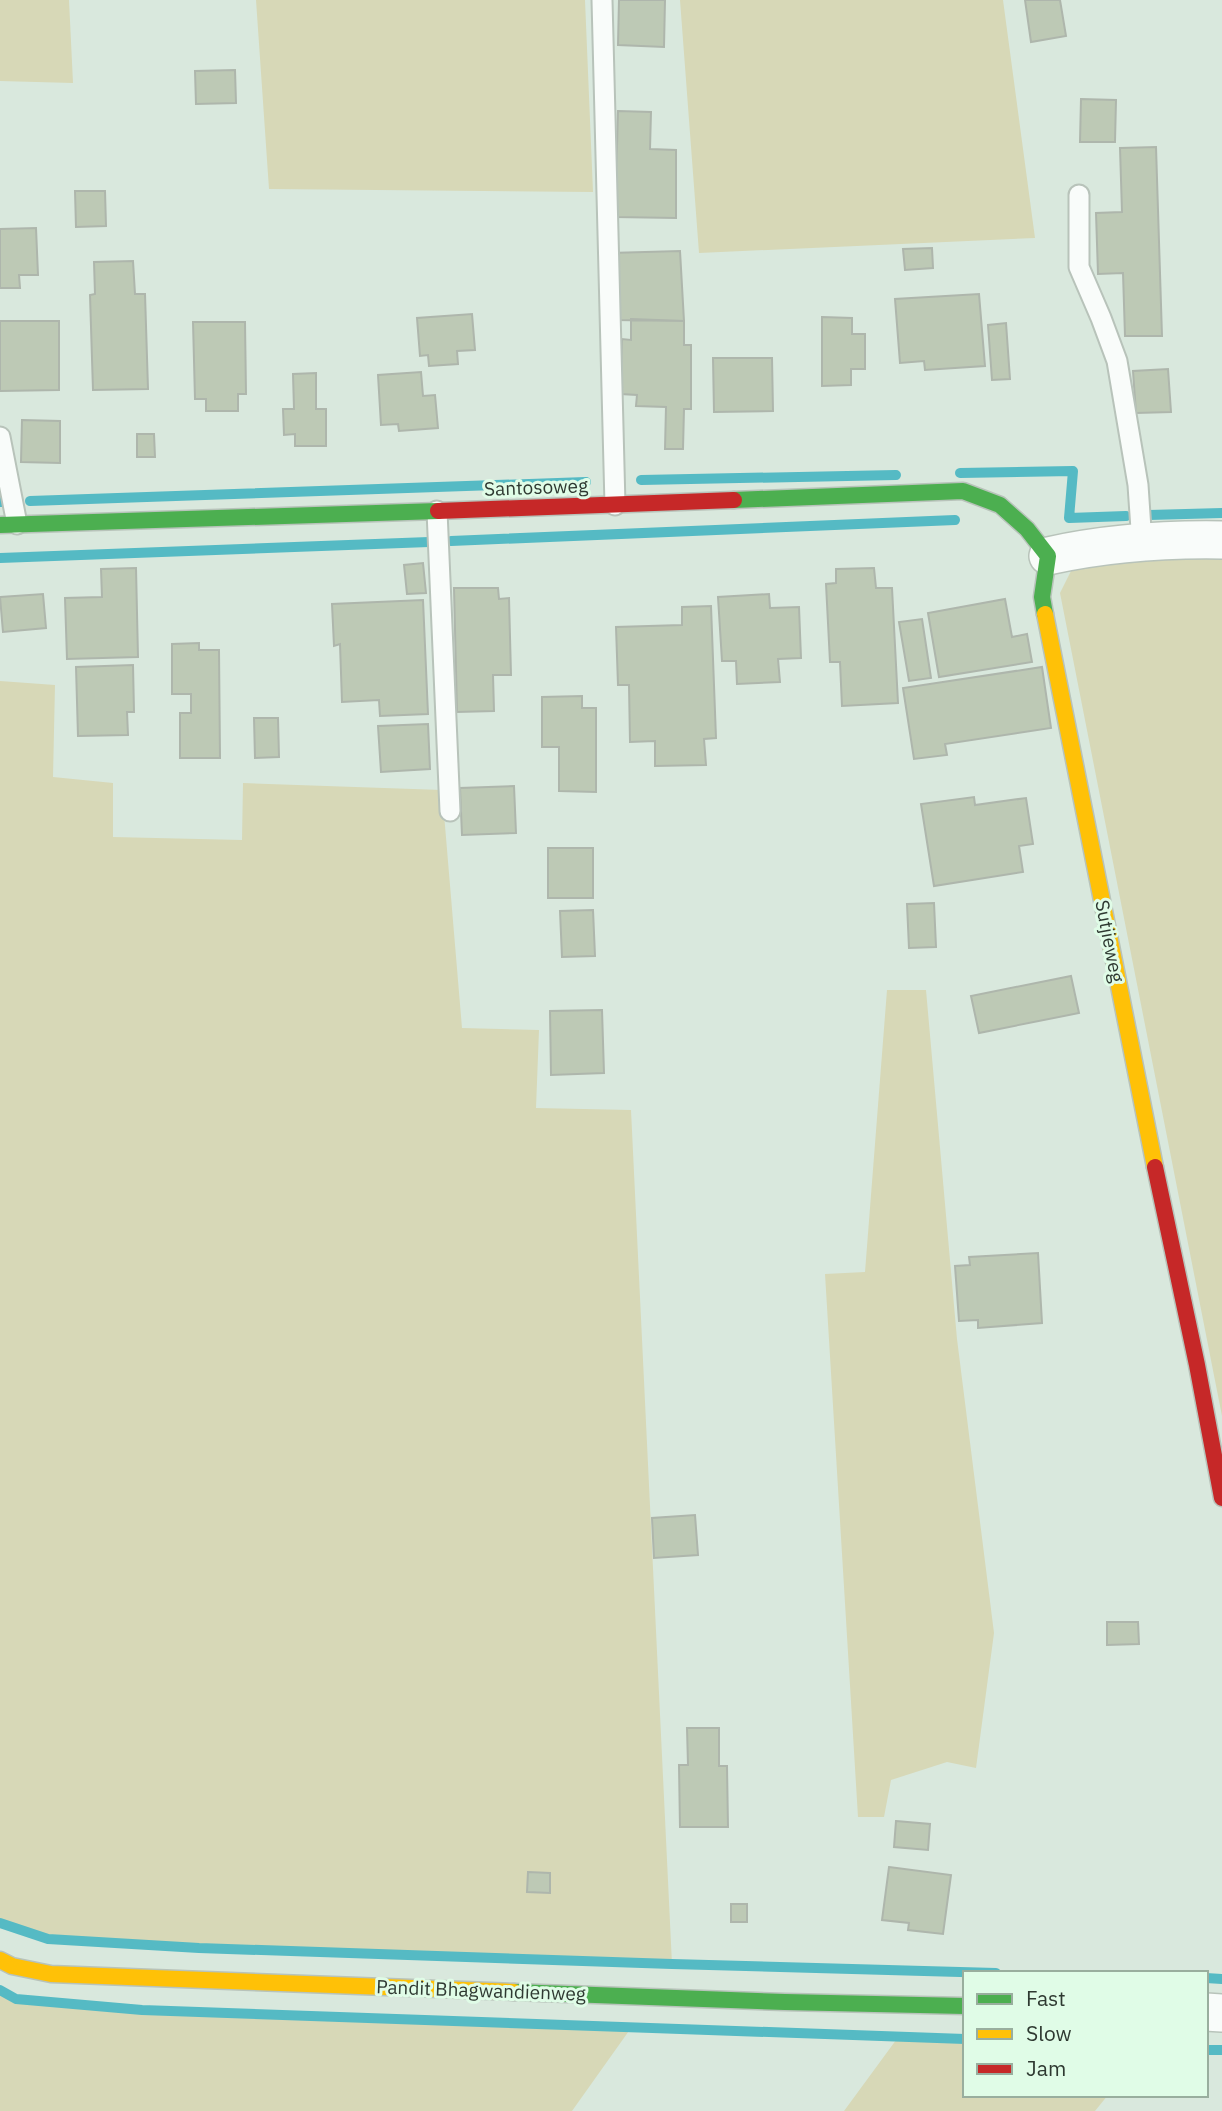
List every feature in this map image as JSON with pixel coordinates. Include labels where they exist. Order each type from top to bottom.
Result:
[{"type":"street","name":"Santosoweg","points":[[9,524],[962,491],[1000,505],[1027,529],[1048,556]]},
{"type":"street","points":[[1048,556],[1077,549],[1222,540]]},
{"type":"street","name":"Sutjieweg","points":[[1048,556],[1042,597],[1222,1498]]},
{"type":"street","name":"Pandit Bhagwandienweg","points":[[0,1961],[51,1974],[785,2002],[963,2006]]},
{"type":"lane","points":[[602,0],[615,505]]},
{"type":"lane","points":[[1079,195],[1079,267],[1117,361],[1138,485],[1142,544]]},
{"type":"lane","points":[[0,437],[9,524]]},
{"type":"lane","points":[[437,511],[450,811]]},
{"type":"green space","points":[[0,0],[69,0],[73,83],[0,81]]},
{"type":"green space","points":[[256,0],[585,0],[593,192],[269,189]]},
{"type":"green space","points":[[680,0],[1003,0],[1035,238],[699,253]]},
{"type":"green space","points":[[1222,551],[1222,1416],[1060,593],[1073,567]]},
{"type":"green space","points":[[0,681],[55,685],[53,777],[113,783],[113,837],[242,840],[243,783],[442,790],[462,1028],[539,1030],[536,1108],[631,1110],[672,1964],[199,1948],[48,1939],[0,1923]]},
{"type":"green space","points":[[887,990],[926,990],[957,1339],[994,1633],[976,1768],[947,1762],[891,1780],[884,1817],[858,1817],[825,1274],[865,1272]]},
{"type":"green space","points":[[0,1990],[16,1999],[142,2010],[631,2028],[572,2111],[0,2111]]},
{"type":"green space","points":[[899,2036],[963,2039],[963,2097],[1106,2097],[1095,2111],[844,2111]]},
{"type":"building","points":[[619,0],[665,0],[664,47],[618,45]]},
{"type":"building","points":[[1025,0],[1060,0],[1066,36],[1031,42]]},
{"type":"building","points":[[235,70],[236,103],[196,104],[195,71]]},
{"type":"building","points":[[1081,99],[1116,100],[1115,142],[1080,142]]},
{"type":"building","points":[[618,111],[651,112],[650,149],[676,150],[676,218],[615,217]]},
{"type":"building","points":[[1156,147],[1162,336],[1125,336],[1123,273],[1098,274],[1096,213],[1122,212],[1120,148]]},
{"type":"building","points":[[75,191],[105,191],[106,226],[76,227]]},
{"type":"building","points":[[36,228],[38,275],[19,275],[20,288],[0,288],[0,229]]},
{"type":"building","points":[[932,248],[933,268],[905,270],[903,249]]},
{"type":"building","points":[[680,251],[684,321],[615,320],[610,253]]},
{"type":"building","points":[[133,261],[135,294],[145,294],[148,389],[93,390],[90,295],[95,294],[94,262]]},
{"type":"building","points":[[979,294],[985,366],[925,370],[924,361],[900,363],[895,299]]},
{"type":"building","points":[[472,314],[475,350],[457,351],[458,364],[429,366],[428,355],[420,356],[417,318]]},
{"type":"building","points":[[822,317],[852,318],[852,334],[865,334],[865,369],[851,369],[851,385],[822,386]]},
{"type":"building","points":[[631,319],[684,321],[684,345],[691,345],[691,409],[684,409],[683,449],[665,449],[666,407],[636,406],[637,395],[621,394],[622,339],[631,340]]},
{"type":"building","points":[[0,321],[59,321],[59,390],[0,391]]},
{"type":"building","points":[[193,322],[245,322],[246,394],[238,394],[238,411],[206,411],[206,399],[195,399]]},
{"type":"building","points":[[1006,323],[1010,379],[992,380],[988,325]]},
{"type":"building","points":[[713,358],[772,358],[773,411],[714,412]]},
{"type":"building","points":[[1168,369],[1171,412],[1136,413],[1133,371]]},
{"type":"building","points":[[421,372],[423,396],[435,395],[438,428],[399,431],[398,424],[381,425],[378,375]]},
{"type":"building","points":[[316,373],[316,409],[326,409],[326,446],[295,446],[295,434],[284,435],[283,409],[294,409],[293,374]]},
{"type":"building","points":[[22,420],[60,421],[60,463],[21,462]]},
{"type":"building","points":[[137,434],[154,434],[155,457],[137,457]]},
{"type":"building","points":[[423,563],[426,593],[407,594],[404,565]]},
{"type":"building","points":[[136,568],[138,657],[67,659],[65,598],[102,597],[101,569]]},
{"type":"building","points":[[874,568],[876,588],[892,588],[898,703],[842,706],[840,662],[830,662],[826,584],[836,583],[836,569]]},
{"type":"building","points":[[454,588],[498,588],[499,599],[509,598],[511,675],[493,675],[494,711],[457,712]]},
{"type":"building","points":[[43,594],[46,628],[3,632],[0,597]]},
{"type":"building","points":[[769,594],[770,608],[799,607],[801,658],[778,659],[780,682],[737,684],[736,661],[722,661],[718,597]]},
{"type":"building","points":[[1005,599],[1012,637],[1027,634],[1032,662],[939,677],[928,613]]},
{"type":"building","points":[[423,600],[428,714],[380,716],[379,700],[342,702],[340,644],[334,646],[332,604]]},
{"type":"building","points":[[711,606],[716,738],[704,739],[706,765],[655,766],[655,741],[630,742],[629,685],[618,685],[616,627],[682,625],[682,607]]},
{"type":"building","points":[[922,619],[931,678],[909,681],[899,622]]},
{"type":"building","points":[[199,643],[199,650],[219,650],[220,758],[180,758],[180,713],[191,713],[191,694],[172,694],[172,644]]},
{"type":"building","points":[[133,665],[134,712],[127,712],[128,735],[78,736],[76,667]]},
{"type":"building","points":[[1042,667],[1051,728],[945,744],[947,755],[914,759],[903,688]]},
{"type":"building","points":[[582,696],[582,708],[596,708],[596,792],[559,791],[559,747],[542,747],[542,697]]},
{"type":"building","points":[[254,718],[278,718],[279,757],[255,758]]},
{"type":"building","points":[[428,724],[430,769],[381,772],[378,726]]},
{"type":"building","points":[[514,786],[516,833],[462,835],[460,788]]},
{"type":"building","points":[[974,797],[975,805],[1026,798],[1033,844],[1019,846],[1023,872],[934,886],[921,804]]},
{"type":"building","points":[[548,848],[593,848],[593,898],[548,898]]},
{"type":"building","points":[[934,903],[936,947],[909,948],[907,904]]},
{"type":"building","points":[[593,910],[595,956],[562,957],[560,911]]},
{"type":"building","points":[[1071,976],[1079,1013],[979,1033],[971,996]]},
{"type":"building","points":[[602,1010],[604,1073],[551,1075],[550,1011]]},
{"type":"building","points":[[1038,1253],[1042,1323],[978,1328],[978,1320],[959,1321],[955,1266],[970,1265],[969,1257]]},
{"type":"building","points":[[695,1515],[698,1555],[654,1558],[652,1518]]},
{"type":"building","points":[[1107,1622],[1138,1622],[1139,1644],[1107,1645]]},
{"type":"building","points":[[687,1728],[719,1728],[719,1766],[727,1766],[728,1827],[680,1827],[679,1765],[688,1765]]},
{"type":"building","points":[[896,1821],[930,1824],[928,1850],[894,1847]]},
{"type":"building","points":[[889,1867],[951,1875],[943,1934],[908,1930],[909,1923],[882,1920]]},
{"type":"building","points":[[528,1872],[550,1873],[550,1893],[527,1892]]},
{"type":"building","points":[[731,1904],[747,1904],[747,1922],[731,1922]]},
{"type":"waterway","points":[[960,473],[1073,471],[1069,518],[1126,516]]},
{"type":"waterway","points":[[641,480],[896,475]]},
{"type":"waterway","points":[[30,501],[586,482]]},
{"type":"waterway","points":[[1149,515],[1222,513]]},
{"type":"waterway","points":[[451,541],[955,520]]},
{"type":"waterway","points":[[0,558],[429,542]]},
{"type":"waterway","points":[[0,1923],[48,1939],[199,1948],[963,1972]]},
{"type":"waterway","points":[[1208,1978],[1222,1979]]},
{"type":"waterway","points":[[0,1990],[16,1999],[142,2010],[963,2039]]},
{"type":"waterway","points":[[1208,2050],[1222,2050]]},
{"type":"traffic: fast","points":[[734,500],[963,491],[1000,505],[1027,529],[1048,556],[1042,597],[1045,614]]},
{"type":"traffic: fast","points":[[0,525],[438,511]]},
{"type":"traffic: fast","points":[[514,1992],[963,2006]]},
{"type":"traffic: slow","points":[[1045,614],[1155,1167]]},
{"type":"traffic: slow","points":[[0,1960],[12,1966],[51,1974],[514,1992]]},
{"type":"traffic: jam","points":[[438,511],[734,500]]},
{"type":"traffic: jam","points":[[1155,1167],[1222,1498]]}]
